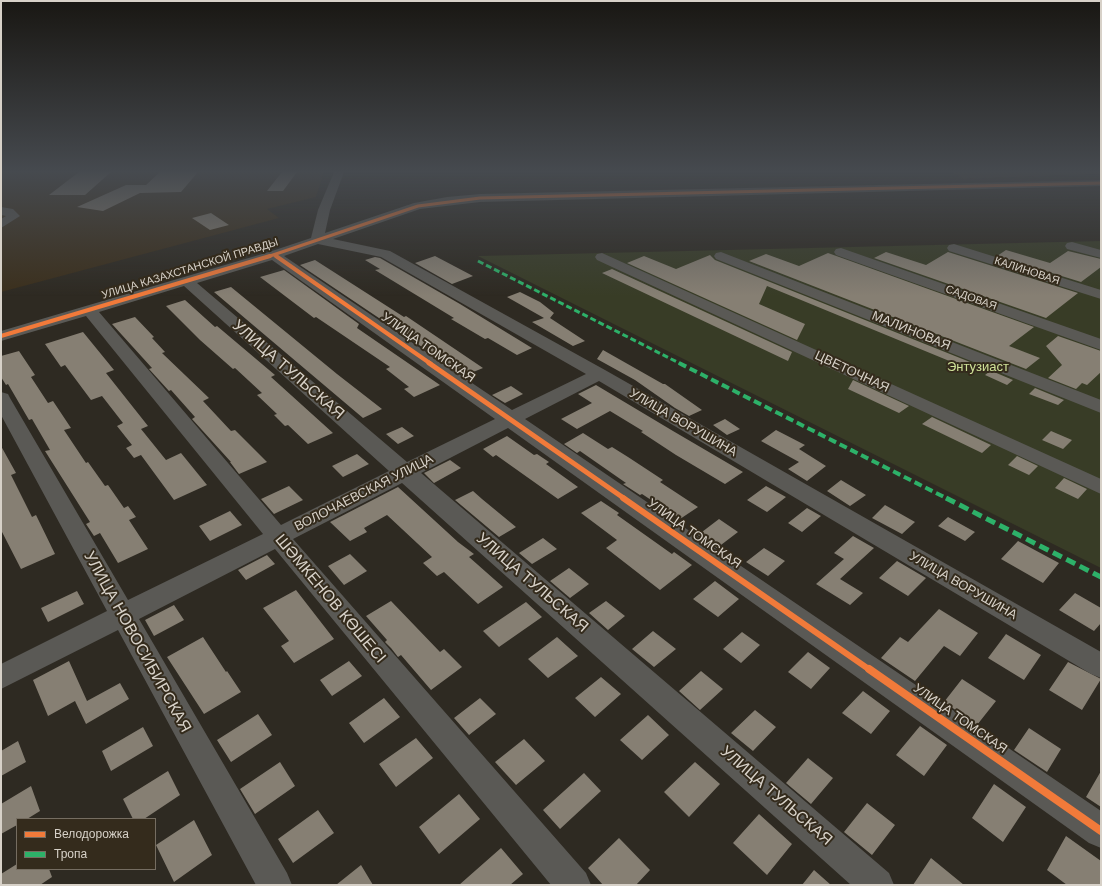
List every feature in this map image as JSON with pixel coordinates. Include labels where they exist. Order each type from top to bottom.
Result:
[{"type":"street","points":[[1,224],[14,216],[11,213]]},
{"type":"street","points":[[317,240],[323,213]]},
{"type":"street","name":"УЛИЦА КАЗАХСТАНСКОЙ ПРАВДЫ","points":[[1,336],[274,255],[396,213]]},
{"type":"street","name":"УЛИЦА ВОРУШИНА","points":[[317,240],[385,254],[599,374],[1101,666]]},
{"type":"street","points":[[1072,246],[1101,254]]},
{"type":"street","name":"КАЛИНОВАЯ","points":[[954,248],[1101,295]]},
{"type":"street","name":"САДОВАЯ","points":[[841,252],[1101,344]]},
{"type":"street","name":"УЛИЦА ТОМСКАЯ","points":[[274,255],[1101,831]]},
{"type":"street","name":"МАЛИНОВАЯ","points":[[721,256],[1101,407]]},
{"type":"street","name":"ЦВЕТОЧНАЯ","points":[[602,258],[1101,487]]},
{"type":"street","name":"УЛИЦА ТУЛЬСКАЯ","points":[[186,281],[877,885]]},
{"type":"street","name":"ШӘМКЕНОВ КӨШЕСІ","points":[[90,310],[278,536],[574,885]]},
{"type":"street","name":"ВОЛОЧАЕВСКАЯ УЛИЦА","points":[[1,677],[278,536],[511,420],[599,374]]},
{"type":"street","name":"УЛИЦА НОВОСИБИРСКАЯ","points":[[1,398],[274,885]]},
{"type":"shaded area","points":[[1,213],[273,213],[279,218],[1,292]]},
{"type":"green space","name":"Энтузиаст","points":[[1101,241],[1101,568],[478,256]]},
{"type":"building","points":[[212,213],[229,225],[210,230],[192,218]]},
{"type":"building","points":[[1006,250],[1050,263],[1068,251],[1101,259],[1101,267],[1081,282],[997,256]]},
{"type":"building","points":[[886,252],[926,265],[948,252],[1078,293],[1046,318],[874,258]]},
{"type":"building","points":[[828,253],[1034,327],[1009,346],[1040,358],[1026,369],[749,261],[766,254],[799,266]]},
{"type":"building","points":[[710,255],[715,260],[970,362],[964,367],[767,286],[759,304],[805,324],[797,340],[627,263],[644,256],[676,269]]},
{"type":"building","points":[[435,256],[473,276],[452,284],[415,263]]},
{"type":"building","points":[[375,257],[380,258],[460,304],[532,348],[517,355],[488,338],[485,339],[451,319],[454,318],[375,270],[380,269],[365,260]]},
{"type":"building","points":[[315,260],[404,317],[406,316],[483,368],[466,375],[300,265]]},
{"type":"building","points":[[612,269],[792,352],[788,361],[602,273]]},
{"type":"building","points":[[284,270],[359,324],[357,328],[440,385],[414,397],[404,389],[409,387],[386,369],[390,367],[316,317],[314,318],[260,277]]},
{"type":"building","points":[[231,287],[382,409],[363,418],[214,292]]},
{"type":"building","points":[[520,292],[540,302],[554,313],[550,318],[585,341],[573,346],[532,322],[544,318],[507,297]]},
{"type":"building","points":[[185,300],[215,327],[217,326],[275,375],[271,377],[333,433],[308,444],[288,425],[285,426],[274,415],[277,414],[257,395],[262,393],[235,368],[233,369],[200,340],[166,306]]},
{"type":"building","points":[[135,317],[154,337],[152,338],[165,352],[162,353],[209,398],[203,401],[231,431],[235,430],[267,462],[239,474],[231,462],[192,419],[195,417],[171,390],[169,391],[149,369],[152,368],[112,324]]},
{"type":"building","points":[[83,332],[114,370],[106,373],[148,426],[141,429],[166,460],[181,453],[207,485],[174,500],[141,455],[134,458],[126,448],[132,445],[117,426],[123,423],[102,396],[91,400],[65,365],[61,367],[45,344]]},
{"type":"building","points":[[1058,336],[1101,351],[1101,372],[1087,385],[1082,383],[1076,389],[1048,378],[1062,365],[1046,346]]},
{"type":"building","points":[[603,350],[665,384],[702,410],[689,416],[675,408],[635,380],[597,359]]},
{"type":"building","points":[[19,351],[35,375],[31,377],[48,403],[53,401],[71,428],[64,430],[86,463],[88,462],[105,486],[108,485],[124,508],[128,506],[136,517],[129,520],[148,549],[118,563],[100,533],[94,536],[86,524],[90,522],[45,451],[50,450],[32,419],[29,420],[8,384],[6,385],[1,377],[1,356]]},
{"type":"building","points":[[987,369],[1013,380],[1007,385],[985,375],[989,372]]},
{"type":"building","points":[[853,380],[909,406],[899,413],[848,389]]},
{"type":"building","points":[[596,385],[743,472],[725,484],[676,455],[641,432],[643,431],[610,411],[577,429],[561,419],[592,403],[578,394]]},
{"type":"building","points":[[511,386],[523,394],[505,403],[492,395]]},
{"type":"building","points":[[1035,388],[1064,400],[1058,405],[1029,394]]},
{"type":"building","points":[[932,417],[991,445],[982,453],[922,424]]},
{"type":"building","points":[[725,419],[740,429],[727,435],[713,425]]},
{"type":"building","points":[[402,427],[414,436],[398,444],[386,434]]},
{"type":"building","points":[[776,430],[805,445],[799,449],[826,466],[807,481],[788,469],[799,462],[761,441]]},
{"type":"building","points":[[1051,431],[1072,440],[1063,449],[1042,440]]},
{"type":"building","points":[[583,433],[608,449],[612,447],[628,457],[663,480],[660,482],[698,507],[680,519],[642,494],[640,495],[623,484],[626,483],[580,451],[577,453],[564,444]]},
{"type":"building","points":[[507,436],[534,455],[537,454],[549,462],[546,464],[578,487],[558,499],[496,455],[493,457],[483,449]]},
{"type":"building","points":[[1,446],[16,473],[11,475],[32,517],[36,515],[55,554],[21,569],[1,530]]},
{"type":"building","points":[[357,454],[369,464],[343,477],[332,466]]},
{"type":"building","points":[[1017,456],[1038,466],[1029,475],[1008,465]]},
{"type":"building","points":[[450,460],[461,468],[434,483],[424,473]]},
{"type":"building","points":[[1064,478],[1087,489],[1078,499],[1055,488]]},
{"type":"building","points":[[841,480],[866,495],[850,506],[827,491]]},
{"type":"building","points":[[289,486],[303,500],[274,514],[261,499]]},
{"type":"building","points":[[766,486],[786,497],[767,512],[747,500]]},
{"type":"building","points":[[398,487],[458,542],[474,554],[469,557],[503,587],[478,604],[444,572],[437,576],[423,563],[432,557],[387,515],[364,528],[367,532],[350,541],[330,522]]},
{"type":"building","points":[[473,491],[516,527],[499,537],[455,500]]},
{"type":"building","points":[[601,501],[619,513],[617,515],[672,554],[674,552],[692,565],[660,590],[606,548],[617,540],[581,513]]},
{"type":"building","points":[[885,505],[915,522],[902,534],[872,518]]},
{"type":"building","points":[[807,508],[821,516],[802,532],[788,523]]},
{"type":"building","points":[[230,511],[242,525],[210,541],[199,526]]},
{"type":"building","points":[[948,517],[975,532],[965,541],[938,526]]},
{"type":"building","points":[[719,519],[738,532],[717,548],[698,535]]},
{"type":"building","points":[[853,536],[874,548],[840,579],[863,593],[850,605],[816,584],[844,559],[834,553]]},
{"type":"building","points":[[543,538],[557,549],[532,564],[519,553]]},
{"type":"building","points":[[1018,541],[1059,563],[1043,583],[1001,559]]},
{"type":"building","points":[[764,548],[785,561],[768,576],[746,562]]},
{"type":"building","points":[[350,554],[367,571],[344,585],[328,566]]},
{"type":"building","points":[[267,555],[275,564],[246,580],[238,570]]},
{"type":"building","points":[[897,561],[926,578],[908,596],[879,578]]},
{"type":"building","points":[[569,568],[589,584],[570,598],[550,581]]},
{"type":"building","points":[[715,581],[739,599],[718,617],[693,599]]},
{"type":"building","points":[[296,590],[334,639],[294,663],[281,646],[289,641],[263,608]]},
{"type":"building","points":[[77,591],[84,604],[48,622],[41,608]]},
{"type":"building","points":[[1075,593],[1101,608],[1101,623],[1094,631],[1059,610]]},
{"type":"building","points":[[391,601],[440,652],[444,649],[462,667],[431,690],[401,655],[398,657],[385,642],[387,640],[366,616]]},
{"type":"building","points":[[606,601],[625,616],[608,630],[589,613]]},
{"type":"building","points":[[526,602],[542,617],[499,647],[483,631]]},
{"type":"building","points":[[174,605],[184,620],[154,636],[145,620]]},
{"type":"building","points":[[939,609],[978,633],[960,656],[944,646],[915,681],[881,658],[900,637],[908,642]]},
{"type":"building","points":[[653,631],[676,649],[654,667],[632,649]]},
{"type":"building","points":[[742,632],[760,645],[741,663],[723,649]]},
{"type":"building","points":[[1006,634],[1041,655],[1024,680],[988,658]]},
{"type":"building","points":[[203,637],[241,692],[204,714],[167,657]]},
{"type":"building","points":[[557,637],[578,656],[548,678],[528,659]]},
{"type":"building","points":[[808,652],[830,668],[811,689],[788,672]]},
{"type":"building","points":[[69,661],[87,701],[120,683],[129,699],[86,724],[75,701],[48,716],[33,680]]},
{"type":"building","points":[[349,661],[362,676],[332,696],[320,680]]},
{"type":"building","points":[[1068,662],[1101,679],[1082,710],[1049,690]]},
{"type":"building","points":[[701,671],[723,689],[700,710],[679,691]]},
{"type":"building","points":[[601,677],[621,694],[595,717],[575,698]]},
{"type":"building","points":[[962,679],[996,701],[977,725],[944,702]]},
{"type":"building","points":[[863,691],[890,711],[871,734],[842,713]]},
{"type":"building","points":[[384,698],[400,717],[364,743],[349,723]]},
{"type":"building","points":[[480,698],[496,714],[469,735],[454,718]]},
{"type":"building","points":[[755,710],[776,727],[753,751],[731,733]]},
{"type":"building","points":[[258,714],[272,735],[231,762],[217,740]]},
{"type":"building","points":[[648,715],[669,735],[642,760],[620,740]]},
{"type":"building","points":[[920,726],[947,745],[924,776],[896,755]]},
{"type":"building","points":[[143,727],[153,746],[111,771],[102,751]]},
{"type":"building","points":[[1029,728],[1061,749],[1047,772],[1014,750]]},
{"type":"building","points":[[416,738],[433,758],[396,787],[379,764]]},
{"type":"building","points":[[524,739],[545,761],[516,785],[495,762]]},
{"type":"building","points":[[18,741],[26,762],[1,776],[1,751]]},
{"type":"building","points":[[808,758],[833,778],[811,804],[786,783]]},
{"type":"building","points":[[280,762],[295,786],[255,814],[240,789]]},
{"type":"building","points":[[695,762],[720,784],[689,817],[664,792]]},
{"type":"building","points":[[168,771],[180,795],[146,818],[132,818],[123,799]]},
{"type":"building","points":[[1101,771],[1101,807],[1086,797]]},
{"type":"building","points":[[584,773],[601,791],[560,829],[543,810]]},
{"type":"building","points":[[994,784],[1026,807],[1003,842],[972,818]]},
{"type":"building","points":[[31,786],[40,811],[29,818],[16,818],[16,826],[1,834],[1,804]]},
{"type":"building","points":[[459,794],[480,819],[439,854],[419,827]]},
{"type":"building","points":[[867,803],[895,825],[872,855],[844,832]]},
{"type":"building","points":[[318,810],[334,833],[293,863],[278,839]]},
{"type":"building","points":[[759,814],[792,844],[767,875],[733,843]]},
{"type":"building","points":[[194,820],[212,855],[174,882],[156,845]]},
{"type":"building","points":[[1066,836],[1101,861],[1101,885],[1067,885],[1047,870]]},
{"type":"building","points":[[619,838],[650,870],[636,885],[603,885],[588,868]]},
{"type":"building","points":[[501,848],[523,874],[510,885],[459,885]]},
{"type":"building","points":[[931,858],[964,885],[913,885]]},
{"type":"building","points":[[16,865],[16,870],[49,870],[52,877],[40,885],[1,885],[1,874]]},
{"type":"building","points":[[361,865],[373,885],[336,885]]},
{"type":"building","points":[[814,870],[831,885],[802,885]]},
{"type":"marked path","points":[[478,261],[1101,577]]},
{"type":"cycle path","points":[[1,336],[274,255],[396,213]]},
{"type":"cycle path","points":[[274,255],[1101,831]]}]
